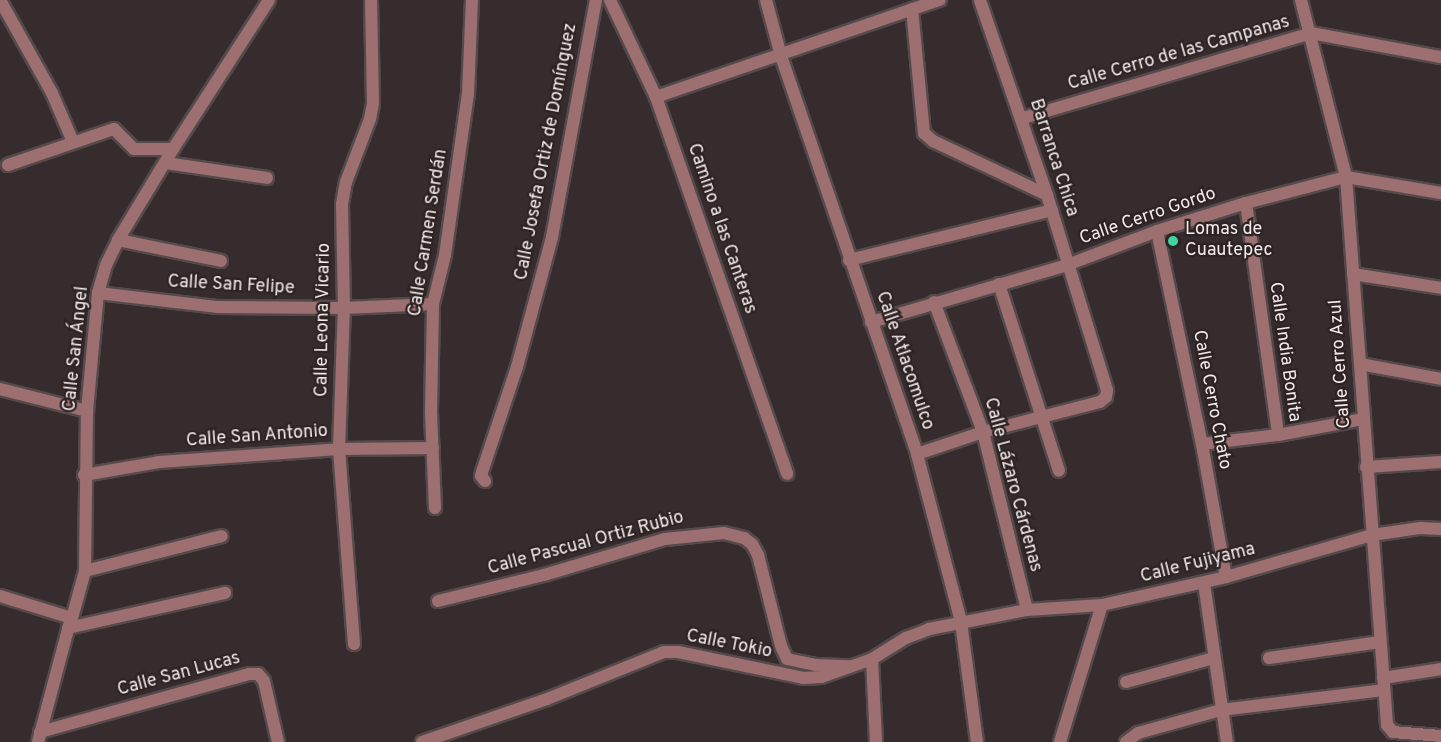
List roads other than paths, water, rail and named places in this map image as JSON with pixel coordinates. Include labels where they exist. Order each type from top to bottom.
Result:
[{"type":"street","points":[[0,0],[52,93],[72,142]]},
{"type":"street","name":"Calle San Ángel","points":[[39,737],[85,571],[84,475],[87,411],[98,293],[106,265],[118,240],[173,149],[269,0]]},
{"type":"street","name":"Calle Leona Vicario","points":[[354,645],[339,449],[344,309],[342,204],[346,182],[370,119],[373,103],[371,0]]},
{"type":"street","name":"Calle Carmen Serdán","points":[[435,507],[433,304],[445,255],[468,94],[472,0]]},
{"type":"street","name":"Calle Josefa Ortiz de Domínguez","points":[[485,480],[481,476],[482,471],[517,367],[552,237],[596,0]]},
{"type":"street","name":"Camino a las Canteras","points":[[610,0],[656,98],[787,474]]},
{"type":"street","name":"Calle Atlacomulco","points":[[766,0],[781,56],[917,454],[961,622],[977,742]]},
{"type":"street","points":[[656,98],[940,0]]},
{"type":"street","name":"Barranca Chica","points":[[980,0],[1023,118],[1107,390],[1106,397],[1100,402],[1043,415]]},
{"type":"street","name":"Calle Cerro Azul","points":[[1301,0],[1346,177],[1366,467],[1383,684],[1389,730],[1441,736]]},
{"type":"street","points":[[912,9],[924,133],[933,141],[1047,195]]},
{"type":"street","points":[[1311,33],[1441,57]]},
{"type":"street","name":"Calle Cerro de las Campanas","points":[[1023,118],[1311,33]]},
{"type":"street","points":[[8,165],[114,129],[134,149],[173,149]]},
{"type":"street","points":[[166,163],[267,178]]},
{"type":"street","name":"Calle Cerro Gordo","points":[[871,322],[1067,265],[1157,231],[1246,203],[1346,177],[1441,193]]},
{"type":"street","name":"Calle India Bonita","points":[[1246,203],[1278,435]]},
{"type":"street","points":[[849,260],[1052,210]]},
{"type":"street","name":"Calle Cerro Chato","points":[[1157,231],[1202,444],[1226,577]]},
{"type":"street","points":[[118,240],[221,261]]},
{"type":"street","points":[[1353,274],[1441,288]]},
{"type":"street","points":[[999,284],[1043,415],[1059,471]]},
{"type":"street","name":"Calle San Felipe","points":[[98,293],[218,307],[344,309],[433,304]]},
{"type":"street","name":"Calle Lázaro Cárdenas","points":[[934,302],[983,432],[1027,610]]},
{"type":"street","points":[[1360,364],[1441,379]]},
{"type":"street","points":[[0,389],[87,411]]},
{"type":"street","points":[[917,454],[1043,415]]},
{"type":"street","points":[[1202,444],[1278,435],[1363,419]]},
{"type":"street","name":"Calle San Antonio","points":[[84,475],[159,462],[339,449],[433,448]]},
{"type":"street","points":[[1366,467],[1441,462]]},
{"type":"street","name":"Calle Fujiyama","points":[[961,622],[1027,610],[1102,605],[1204,583],[1372,535],[1420,528],[1441,529]]},
{"type":"street","name":"Calle Pascual Ortiz Rubio","points":[[438,601],[544,576],[665,539],[724,533],[744,538],[752,543],[765,574],[784,654],[788,659],[799,663],[849,666]]},
{"type":"street","points":[[85,571],[222,536]]},
{"type":"street","points":[[1204,583],[1227,742]]},
{"type":"street","points":[[0,596],[70,623],[225,593]]},
{"type":"street","points":[[1060,742],[1102,605]]},
{"type":"street","name":"Calle Tokio","points":[[422,742],[547,699],[664,652],[678,652],[803,678],[821,677],[872,659],[906,638],[929,629],[961,622]]},
{"type":"street","points":[[1269,658],[1380,642]]},
{"type":"street","points":[[1126,682],[1214,658]]},
{"type":"street","points":[[872,659],[876,742]]},
{"type":"street","points":[[1126,742],[1138,733],[1221,710],[1383,684],[1441,669]]},
{"type":"street","name":"Calle San Lucas","points":[[39,737],[249,674],[258,674],[264,681],[278,742]]},
{"type":"place","name":"Lomas de Cuautepec","points":[[1173,241]]}]
